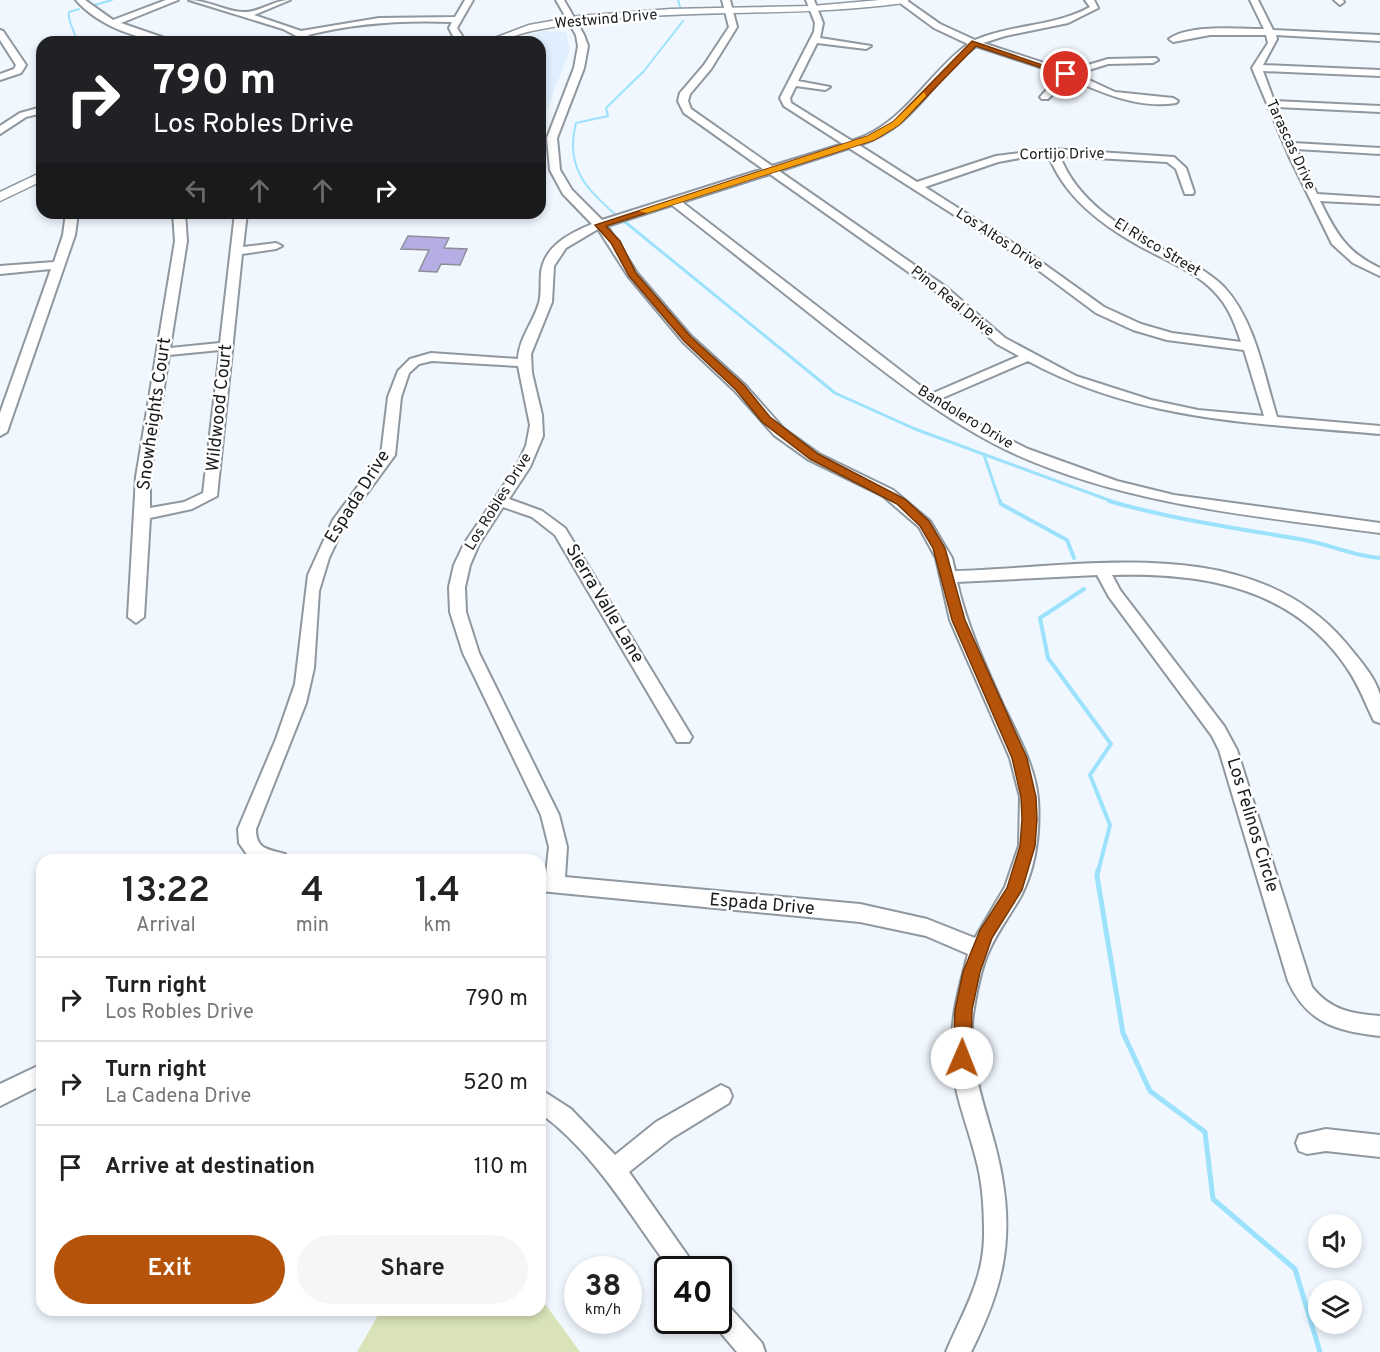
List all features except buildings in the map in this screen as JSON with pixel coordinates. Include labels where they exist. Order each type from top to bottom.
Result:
[{"type":"main road","name":"Westwind Drive","points":[[507,36],[530,28],[570,21],[728,6],[902,0]]},
{"type":"main road","points":[[0,197],[36,179]]},
{"type":"street","points":[[80,0],[94,12],[114,23],[153,36]]},
{"type":"street","points":[[114,23],[174,0]]},
{"type":"street","points":[[193,0],[305,36]]},
{"type":"street","points":[[245,15],[286,0]]},
{"type":"street","points":[[456,36],[453,32],[469,0]]},
{"type":"street","points":[[560,0],[581,37],[582,55],[554,128],[552,156],[555,170],[567,192],[615,241],[632,274],[675,324],[708,361],[740,388],[766,420],[814,457],[901,502],[932,534],[947,573],[958,620],[1019,758],[1029,797],[1028,846],[1014,890],[979,949],[963,1010],[962,1058],[974,1121],[991,1176],[996,1233],[990,1275],[981,1307],[958,1352]]},
{"type":"street","points":[[902,0],[946,32],[975,43],[1066,74],[1126,98],[1173,101]]},
{"type":"street","name":"Los Robles Drive","points":[[548,884],[558,847],[550,815],[477,665],[461,628],[457,611],[460,570],[467,550],[528,455],[536,437],[537,425],[524,363],[531,330],[547,298],[548,266],[551,259],[576,235],[599,225],[871,138],[896,123],[975,43],[990,37],[1058,24],[1094,8],[1094,4],[1089,0]]},
{"type":"street","points":[[1254,0],[1271,34],[1272,45],[1259,60],[1257,68],[1380,73]]},
{"type":"street","points":[[812,4],[819,23],[816,40],[866,46]]},
{"type":"street","name":"Pino Real Drive","points":[[728,6],[733,21],[731,30],[704,72],[685,93],[684,106],[690,114],[942,290],[989,331],[1027,357],[1094,388],[1148,404],[1204,415],[1380,430]]},
{"type":"street","points":[[302,34],[336,26],[418,20],[458,20]]},
{"type":"street","points":[[0,33],[21,65],[18,71],[0,77]]},
{"type":"street","points":[[1173,39],[1181,35],[1196,33],[1380,38]]},
{"type":"street","name":"Los Altos Drive","points":[[816,40],[785,102],[1026,256],[1100,310],[1137,327],[1171,337],[1247,346]]},
{"type":"street","points":[[1045,97],[1066,74],[1108,62],[1153,60]]},
{"type":"street","name":"Tarascas Drive","points":[[1257,68],[1314,197],[1340,246],[1354,258],[1380,272]]},
{"type":"street","points":[[793,83],[825,87]]},
{"type":"street","points":[[1271,104],[1380,109]]},
{"type":"street","points":[[0,131],[23,115],[36,112]]},
{"type":"street","points":[[1291,146],[1380,151]]},
{"type":"street","name":"Cortijo Drive","points":[[917,186],[996,159],[1053,152],[1170,159],[1181,168],[1189,192]]},
{"type":"street","name":"El Risco Street","points":[[1053,152],[1059,169],[1068,183],[1096,210],[1139,241],[1184,263],[1212,282],[1230,302],[1272,421]]},
{"type":"street","points":[[1314,197],[1380,201]]},
{"type":"street","name":"Bandolero Drive","points":[[675,201],[930,399],[996,440],[1071,471],[1174,500],[1274,514],[1378,523]]},
{"type":"street","points":[[0,432],[59,265],[69,235],[71,219]]},
{"type":"street","name":"Snowheights Court","points":[[136,617],[143,514],[143,477],[181,241],[179,219]]},
{"type":"street","name":"Wildwood Court","points":[[143,514],[194,504],[210,496],[240,219]]},
{"type":"street","points":[[236,251],[276,246]]},
{"type":"street","points":[[0,270],[59,265]]},
{"type":"street","points":[[163,352],[227,346]]},
{"type":"street","name":"Espada Drive","points":[[256,854],[252,851],[246,838],[247,829],[302,691],[307,659],[309,598],[316,571],[335,528],[388,454],[393,437],[392,404],[407,368],[418,360],[431,357],[524,363]]},
{"type":"street","points":[[930,399],[1027,357]]},
{"type":"street","name":"Sierra Valle Lane","points":[[499,501],[537,514],[560,532],[683,737]]},
{"type":"street","points":[[947,573],[1014,576],[1035,571],[1154,568],[1202,572],[1245,584],[1288,603],[1316,622],[1350,656],[1363,675],[1380,716]]},
{"type":"street","name":"Los Felinos Circle","points":[[1102,570],[1114,593],[1228,750],[1298,981],[1306,997],[1318,1009],[1335,1020],[1380,1026]]},
{"type":"street","name":"Espada Drive","points":[[548,884],[860,913],[927,928],[979,949]]},
{"type":"street","points":[[0,1095],[36,1077]]},
{"type":"street","points":[[615,1169],[664,1130],[721,1096]]},
{"type":"street","points":[[546,1104],[557,1110],[587,1138],[615,1169],[676,1256]]},
{"type":"street","points":[[1307,1143],[1326,1140],[1380,1146]]},
{"type":"street","points":[[732,1327],[753,1352]]},
{"type":"shaded area","points":[[542,31],[566,32],[570,49],[546,112],[546,36],[528,36]]},
{"type":"green space","points":[[546,1305],[564,1330],[564,1334],[567,1334],[580,1352],[357,1352],[378,1316],[546,1316]]},
{"type":"waterway","points":[[95,5],[112,0]]},
{"type":"waterway","points":[[678,0],[680,7]]},
{"type":"waterway","points":[[75,36],[69,12],[79,9]]},
{"type":"waterway","points":[[621,219],[589,189],[576,166],[573,153],[576,123],[608,116],[606,108],[644,71],[683,21]]},
{"type":"waterway","points":[[619,217],[835,393],[915,429],[1114,502]]},
{"type":"waterway","points":[[984,455],[1000,502]]},
{"type":"waterway","points":[[1000,501],[1001,504],[1067,540],[1074,558]]},
{"type":"waterway","points":[[1109,501],[1179,518],[1309,541],[1359,555],[1380,558]]},
{"type":"waterway","points":[[1084,589],[1040,618],[1048,658],[1111,744],[1090,775],[1110,825],[1098,872]]},
{"type":"waterway","points":[[1098,870],[1097,876],[1123,1033],[1150,1091],[1205,1132],[1213,1199],[1295,1269],[1320,1352]]},
{"type":"slow traffic","points":[[643,211],[871,138],[896,123],[924,94]]},
{"type":"route","points":[[962,1058],[963,1010],[971,972],[979,949],[1007,903],[1022,870],[1028,846],[1030,819],[1025,776],[1008,731],[976,666],[958,620],[944,558],[925,524],[901,502],[873,485],[814,457],[766,420],[740,388],[708,361],[687,339],[632,274],[615,241],[599,225],[863,141],[884,132],[896,123],[962,53],[975,43],[1066,74]]}]
